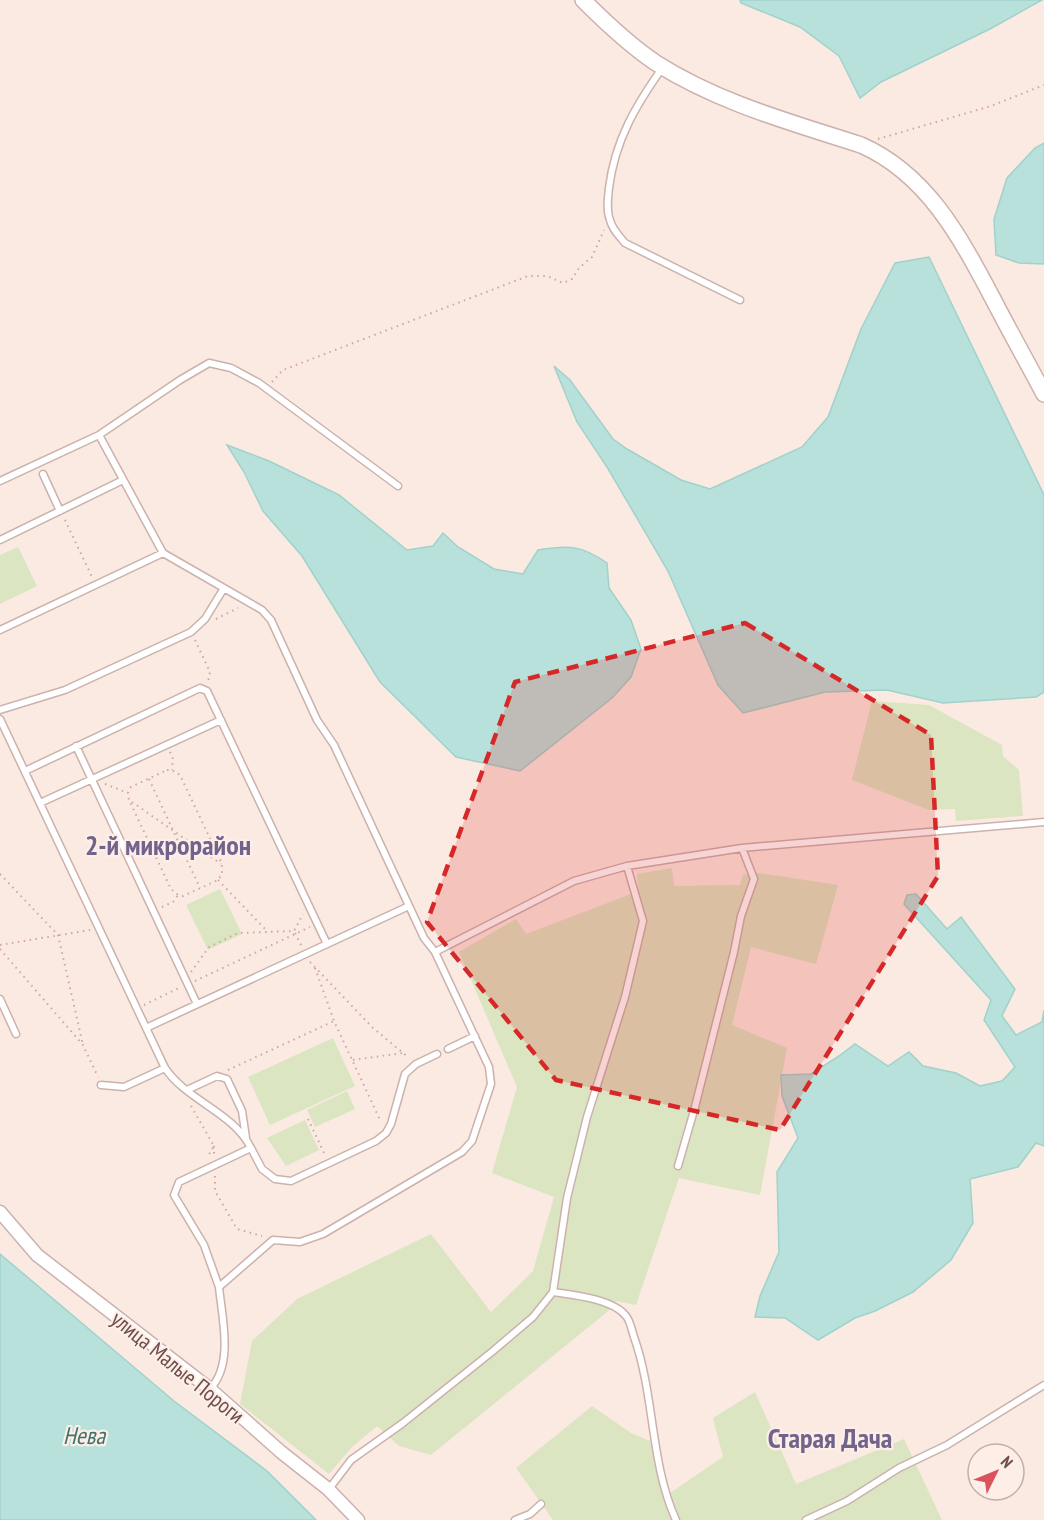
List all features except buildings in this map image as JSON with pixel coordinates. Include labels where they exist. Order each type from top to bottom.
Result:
[{"type":"street","points":[[583,0],[639,50],[711,93],[763,114],[861,145],[876,151],[904,170],[932,198],[945,216],[971,258],[1044,394]]},
{"type":"street","name":"улица Малые Пороги","points":[[0,1212],[37,1255],[210,1389],[281,1452],[328,1489],[358,1520]]},
{"type":"lane","points":[[663,66],[638,101],[621,138],[611,169],[607,202],[609,220],[625,243],[740,300]]},
{"type":"lane","points":[[0,481],[99,435],[209,363],[231,368],[266,389],[398,486]]},
{"type":"lane","points":[[99,435],[163,553],[262,610],[272,620],[318,720],[334,745],[424,938],[435,952],[489,1067],[491,1084],[472,1141],[462,1152],[323,1234],[300,1242],[273,1240],[219,1287]]},
{"type":"lane","points":[[43,474],[60,511]]},
{"type":"lane","points":[[0,540],[123,480]]},
{"type":"lane","points":[[0,630],[163,553]]},
{"type":"lane","points":[[0,710],[65,690],[193,630],[205,619],[224,588]]},
{"type":"lane","points":[[25,771],[200,688],[207,691],[327,944]]},
{"type":"lane","points":[[0,719],[165,1068],[187,1090],[235,1126],[246,1139],[262,1169],[275,1179],[291,1181],[376,1141],[386,1133],[391,1124],[405,1074],[416,1064],[437,1054]]},
{"type":"lane","points":[[40,803],[221,720]]},
{"type":"lane","points":[[76,746],[197,1004]]},
{"type":"lane","points":[[435,952],[574,881],[627,866],[742,848],[1044,822]]},
{"type":"lane","points":[[678,1166],[712,1040],[741,916],[754,879],[742,848]]},
{"type":"lane","points":[[328,1489],[351,1460],[403,1423],[493,1351],[533,1317],[554,1292],[567,1198],[586,1117],[625,997],[643,921],[627,866]]},
{"type":"lane","points":[[146,1028],[409,906]]},
{"type":"lane","points":[[0,999],[16,1034]]},
{"type":"lane","points":[[448,1049],[474,1036]]},
{"type":"lane","points":[[101,1085],[124,1087],[165,1068]]},
{"type":"lane","points":[[187,1090],[217,1076],[227,1079],[242,1111],[246,1139]]},
{"type":"lane","points":[[210,1389],[215,1384],[221,1370],[224,1352],[219,1287],[204,1245],[174,1195],[179,1182],[251,1148]]},
{"type":"lane","points":[[554,1292],[587,1297],[609,1304],[627,1316],[640,1354],[659,1461],[676,1520]]},
{"type":"lane","points":[[806,1520],[847,1501],[899,1468],[947,1445],[1044,1385]]},
{"type":"lane","points":[[515,1520],[530,1514],[541,1504]]},
{"type":"path","points":[[861,145],[991,106],[1044,85]]},
{"type":"path","points":[[266,389],[283,370],[528,276],[547,276],[563,283],[572,279],[579,268],[592,256],[609,220]]},
{"type":"path","points":[[60,511],[96,585]]},
{"type":"path","points":[[207,691],[210,672],[193,630],[249,603]]},
{"type":"path","points":[[166,745],[173,759],[172,770]]},
{"type":"path","points":[[172,770],[180,775],[222,864],[222,874],[218,880],[183,896],[171,889],[129,800],[128,793],[131,787],[172,770]]},
{"type":"path","points":[[92,779],[128,793]]},
{"type":"path","points":[[149,779],[200,888]]},
{"type":"path","points":[[129,800],[222,864]]},
{"type":"path","points":[[0,874],[58,935],[83,1045],[101,1085]]},
{"type":"path","points":[[218,880],[268,932]]},
{"type":"path","points":[[154,911],[173,902],[178,895]]},
{"type":"path","points":[[303,950],[295,932],[308,903]]},
{"type":"path","points":[[142,1006],[187,982],[295,932],[318,924]]},
{"type":"path","points":[[0,945],[99,928]]},
{"type":"path","points":[[187,982],[209,947],[238,933],[295,932]]},
{"type":"path","points":[[0,949],[83,1045]]},
{"type":"path","points":[[308,961],[374,1028],[416,1064]]},
{"type":"path","points":[[315,968],[334,1021],[386,1133]]},
{"type":"path","points":[[217,1076],[334,1021]]},
{"type":"path","points":[[353,1060],[403,1053]]},
{"type":"path","points":[[189,1104],[214,1146],[215,1191],[237,1229],[273,1240]]},
{"type":"path","points":[[308,1119],[329,1163]]},
{"type":"path","points":[[197,1174],[214,1146]]},
{"type":"highlighted area","points":[[745,623],[931,735],[938,876],[780,1130],[556,1080],[427,922],[515,682]]},
{"type":"green space","points":[[18,547],[37,586],[0,604],[0,555]]},
{"type":"green space","points":[[872,701],[929,705],[1002,745],[1003,756],[1019,770],[1023,816],[956,821],[955,809],[929,810],[852,780]]},
{"type":"green space","points":[[672,868],[674,886],[740,885],[743,875],[759,873],[838,885],[816,964],[751,947],[732,1025],[787,1048],[760,1195],[679,1178],[636,1305],[616,1301],[607,1312],[431,1455],[399,1446],[377,1426],[352,1447],[329,1474],[240,1404],[252,1341],[297,1299],[431,1234],[491,1312],[533,1271],[554,1197],[492,1173],[517,1087],[459,952],[516,919],[526,934],[639,891],[637,874]]},
{"type":"green space","points":[[220,889],[242,934],[208,950],[186,905]]},
{"type":"green space","points":[[333,1038],[355,1086],[270,1125],[248,1077]]},
{"type":"green space","points":[[347,1091],[355,1109],[315,1127],[307,1110]]},
{"type":"green space","points":[[305,1120],[319,1150],[286,1166],[267,1138]]},
{"type":"green space","points":[[755,1392],[796,1484],[904,1439],[942,1520],[553,1520],[516,1468],[592,1406],[631,1433],[650,1441],[664,1497],[723,1457],[713,1418]]},
{"type":"water","points":[[740,0],[1042,0],[990,29],[881,82],[860,98],[839,56],[800,27],[741,3]]},
{"type":"water","points":[[1044,143],[1044,264],[1019,263],[996,255],[994,219],[1007,178],[1035,148]]},
{"type":"water","points":[[929,257],[1044,495],[1044,692],[1036,697],[943,703],[887,690],[825,692],[743,713],[718,685],[668,571],[607,467],[577,422],[554,366],[570,380],[613,439],[681,480],[710,489],[802,447],[828,417],[861,329],[895,263]]},
{"type":"water","points":[[227,445],[269,461],[339,495],[407,550],[433,546],[443,533],[458,547],[494,569],[523,574],[538,550],[567,547],[598,557],[607,563],[609,588],[631,620],[641,649],[631,677],[612,698],[520,771],[456,757],[380,682],[302,556],[263,511],[244,472]]},
{"type":"water","points":[[916,894],[947,929],[961,917],[1015,989],[1002,1016],[1016,1035],[1042,1022],[1044,1010],[1044,1146],[1036,1143],[1018,1167],[970,1179],[973,1223],[951,1260],[913,1292],[855,1318],[818,1340],[785,1318],[755,1317],[760,1296],[779,1252],[777,1172],[798,1138],[782,1096],[781,1075],[811,1074],[855,1044],[888,1066],[909,1052],[923,1066],[956,1073],[980,1086],[1002,1081],[1015,1067],[984,1020],[991,1000],[904,904],[907,895]]},
{"type":"water","name":"Нева","points":[[0,1254],[174,1401],[267,1471],[316,1520],[0,1520]]},
{"type":"district","name":"2-й микрорайон","points":[[168,844]]},
{"type":"district","name":"Старая Дача","points":[[830,1437]]}]
